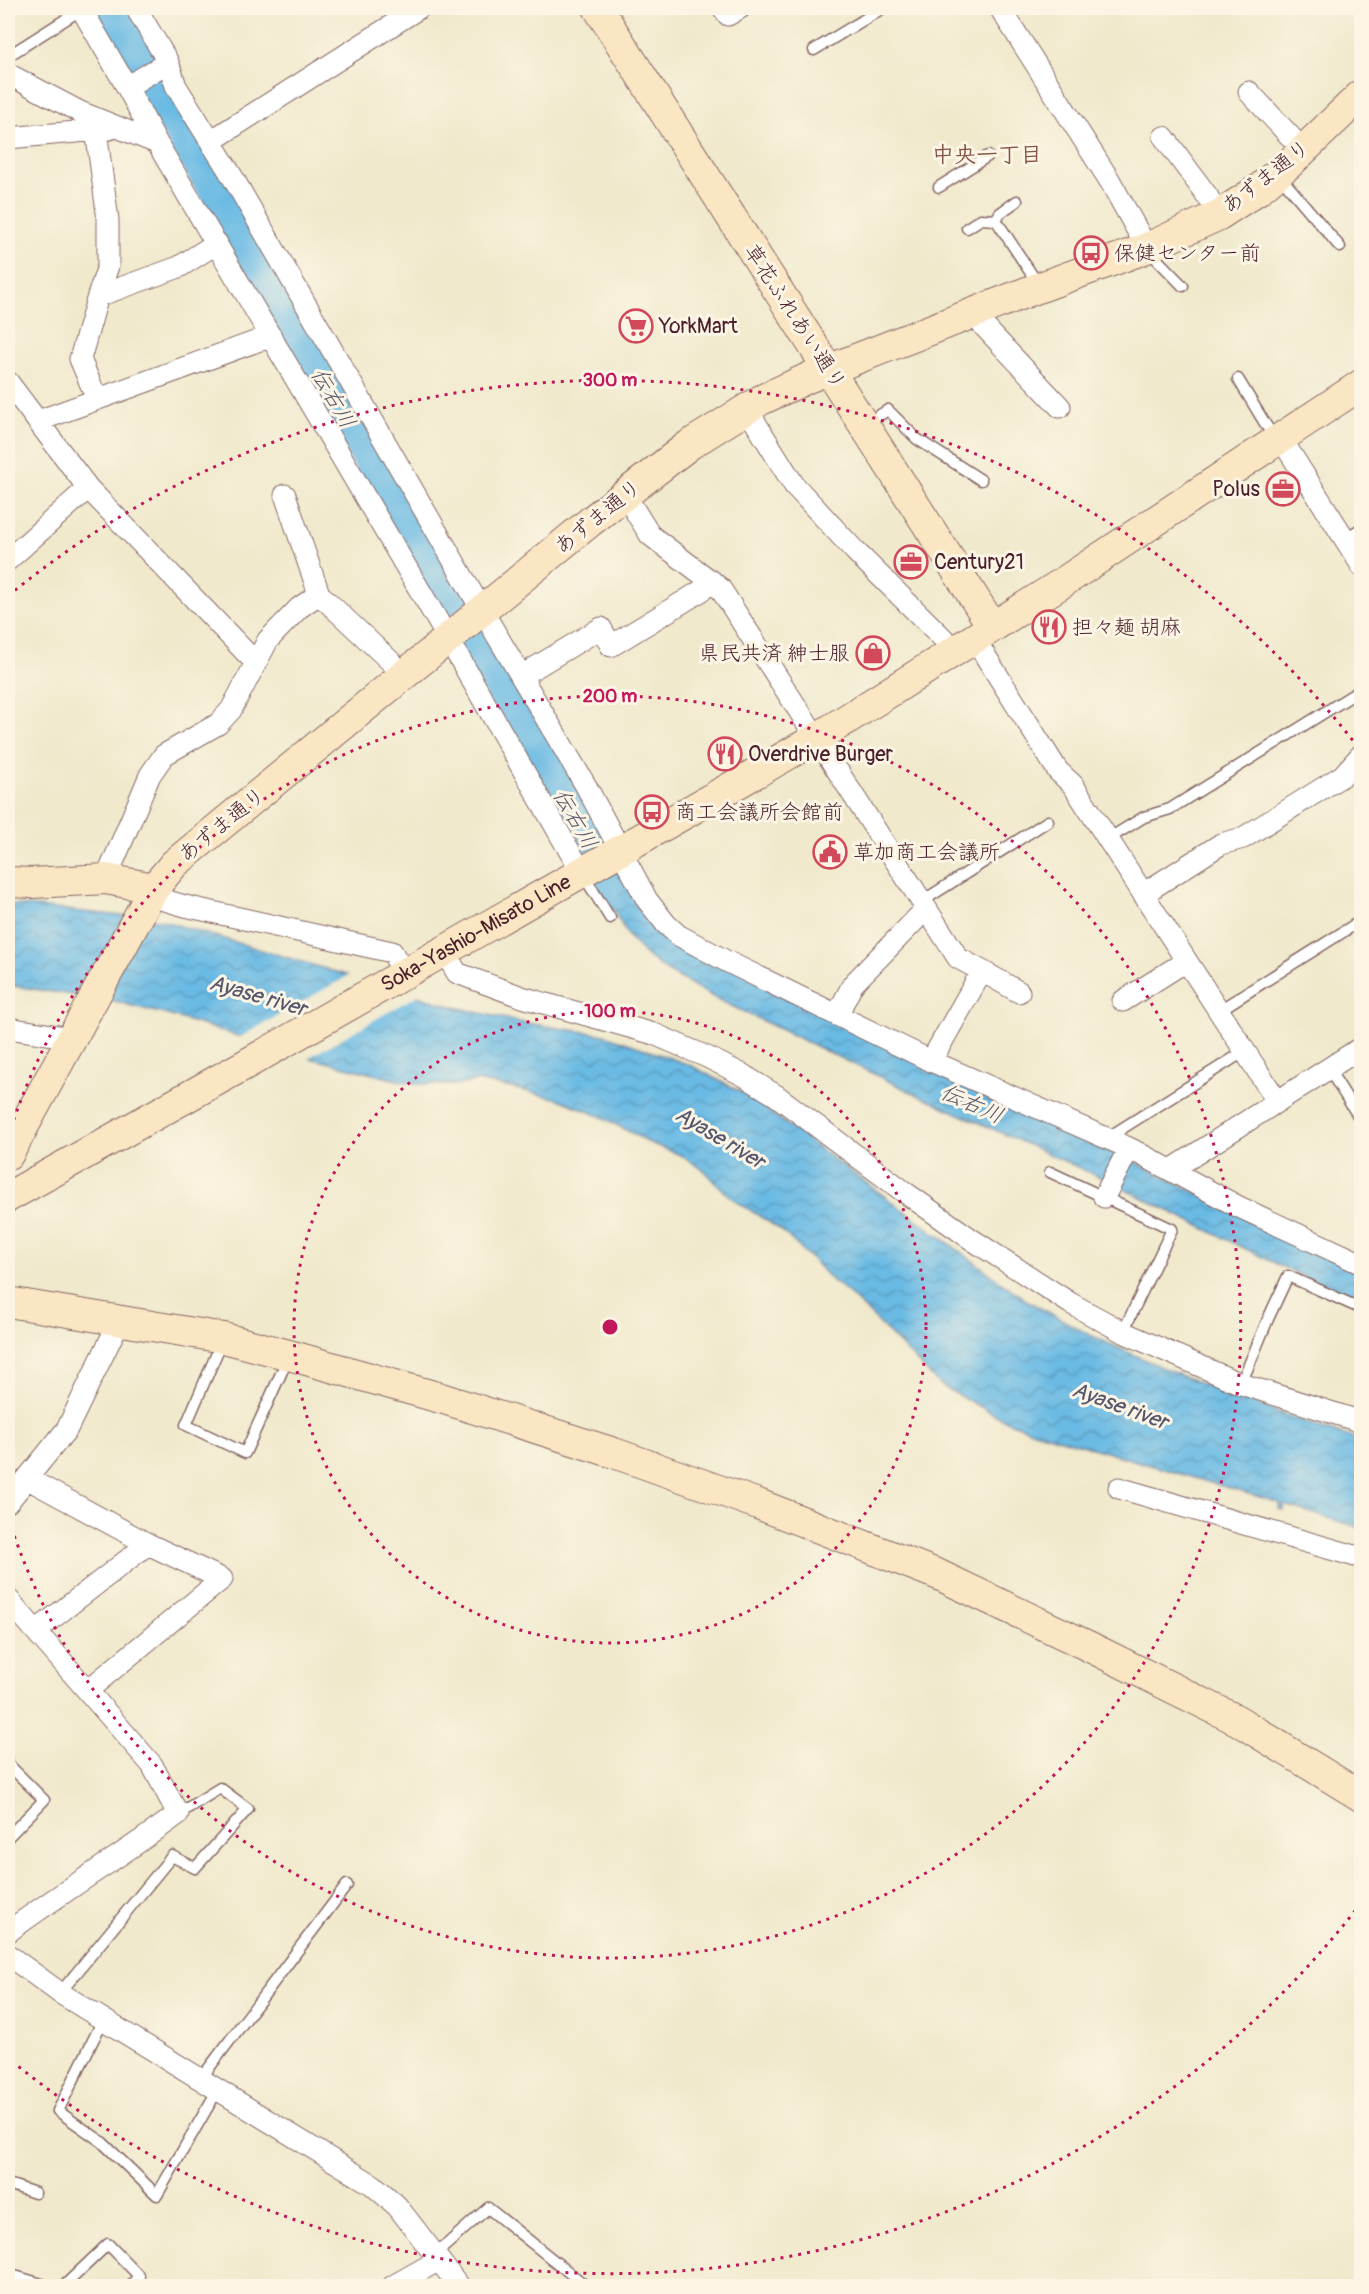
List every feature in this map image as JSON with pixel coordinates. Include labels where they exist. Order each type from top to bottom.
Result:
[{"type":"street","points":[[81,8],[157,143],[451,638],[585,871]]},
{"type":"street","points":[[136,8],[168,62],[176,86],[211,141],[481,613],[586,786],[617,853],[647,900],[666,924],[678,935],[837,1016],[931,1061],[1107,1138],[1127,1151],[1171,1170],[1237,1206],[1362,1264]]},
{"type":"street","points":[[211,141],[418,8]]},
{"type":"street","name":"草花ふれあい通り","points":[[598,8],[864,425],[974,638]]},
{"type":"street","points":[[723,8],[728,15],[740,8]]},
{"type":"street","points":[[1000,8],[1110,181],[1147,248]]},
{"type":"street","points":[[127,87],[168,62]]},
{"type":"street","points":[[8,74],[80,112],[106,129],[157,143]]},
{"type":"street","points":[[1249,92],[1303,150]]},
{"type":"street","name":"あずま通り","points":[[8,1155],[148,900],[184,854],[625,495],[689,445],[747,409],[829,369],[1039,287],[1147,248],[1217,215],[1259,189],[1277,174],[1362,94]]},
{"type":"street","points":[[8,138],[106,129]]},
{"type":"street","points":[[97,399],[80,359],[108,266],[106,129]]},
{"type":"street","points":[[1164,137],[1208,197],[1217,215]]},
{"type":"street","points":[[98,296],[179,267],[217,243]]},
{"type":"street","points":[[975,313],[987,330],[1060,407]]},
{"type":"street","points":[[38,421],[271,336]]},
{"type":"street","points":[[8,382],[88,488],[256,663]]},
{"type":"street","name":"Soka-Yashio-Misato Line","points":[[8,1197],[241,1067],[817,738],[1059,585],[1362,384]]},
{"type":"street","points":[[747,409],[794,485],[855,551],[974,638],[1058,771],[1073,785],[1277,1101]]},
{"type":"street","points":[[1277,439],[1353,533],[1362,566]]},
{"type":"street","points":[[8,560],[88,488]]},
{"type":"street","points":[[285,495],[319,594],[405,675]]},
{"type":"street","points":[[625,495],[650,535],[720,588],[958,958],[1020,992]]},
{"type":"street","points":[[521,676],[601,628],[611,646],[701,591],[712,581]]},
{"type":"street","points":[[106,879],[150,775],[164,755],[218,724],[225,717],[231,710],[268,640],[299,608],[319,594]]},
{"type":"street","points":[[1143,894],[1221,844],[1243,838],[1342,776],[1362,754]]},
{"type":"street","points":[[8,882],[32,884],[106,879],[148,900],[185,906],[392,952],[409,970]]},
{"type":"street","points":[[837,1016],[853,984],[923,905]]},
{"type":"street","points":[[444,951],[457,973],[522,997],[654,1034],[707,1056],[743,1075],[777,1096],[971,1239],[1070,1303],[1124,1332],[1241,1384],[1362,1422]]},
{"type":"street","points":[[1123,1001],[1186,961]]},
{"type":"street","points":[[931,1061],[982,971]]},
{"type":"street","points":[[8,1028],[77,1028]]},
{"type":"street","points":[[1171,1170],[1362,1047]]},
{"type":"street","points":[[1107,1192],[1127,1151]]},
{"type":"street","points":[[8,1302],[224,1338],[290,1355],[444,1399],[614,1453],[759,1504],[939,1575],[1237,1720],[1362,1797]]},
{"type":"street","points":[[8,1502],[67,1429],[120,1320]]},
{"type":"street","points":[[28,1479],[148,1544],[222,1579],[88,1690]]},
{"type":"street","points":[[1119,1488],[1362,1558]]},
{"type":"street","points":[[36,1631],[148,1544]]},
{"type":"street","points":[[8,1599],[152,1765],[178,1814],[129,1851],[49,1901],[8,1932]]},
{"type":"street","points":[[8,1955],[60,1993],[373,2185],[397,2206],[459,2286]]},
{"type":"street","points":[[393,2286],[437,2256]]},
{"type":"lane","points":[[8,56],[81,8]]},
{"type":"lane","points":[[814,50],[883,8]]},
{"type":"lane","points":[[939,187],[988,156]]},
{"type":"lane","points":[[1277,174],[1340,247]]},
{"type":"lane","points":[[996,220],[1000,213],[1017,201]]},
{"type":"lane","points":[[967,228],[981,219],[996,220]]},
{"type":"lane","points":[[996,220],[1039,287]]},
{"type":"lane","points":[[1147,248],[1183,286]]},
{"type":"lane","points":[[1238,379],[1277,439]]},
{"type":"lane","points":[[864,425],[888,410],[917,440],[981,480]]},
{"type":"lane","points":[[1108,839],[1144,817],[1170,809],[1362,689]]},
{"type":"lane","points":[[923,905],[1048,821]]},
{"type":"lane","points":[[585,871],[610,918]]},
{"type":"lane","points":[[1218,1011],[1362,920]]},
{"type":"lane","points":[[1107,1138],[1245,1051]]},
{"type":"lane","points":[[1328,1068],[1362,1122]]},
{"type":"lane","points":[[1050,1172],[1107,1192],[1172,1229],[1124,1332]]},
{"type":"lane","points":[[1241,1384],[1288,1276],[1362,1309]]},
{"type":"lane","points":[[224,1338],[186,1425],[246,1453],[290,1355]]},
{"type":"lane","points":[[8,1764],[44,1800],[8,1837]]},
{"type":"lane","points":[[60,1993],[172,1856],[195,1868],[248,1809],[220,1788],[178,1814]]},
{"type":"lane","points":[[103,2020],[58,2111],[102,2142],[157,2195],[209,2085],[347,1885]]},
{"type":"lane","points":[[8,2184],[35,2193]]},
{"type":"lane","points":[[437,2256],[488,2208],[586,2286]]},
{"type":"lane","points":[[64,2286],[108,2244],[139,2276],[130,2286]]},
{"type":"lane","points":[[8,2274],[48,2286]]},
{"type":"water","points":[[597,827],[651,920],[1361,1273],[1361,1302],[1287,1269],[1104,1179],[924,1098],[717,999],[664,969],[647,956],[629,937],[573,841]]},
{"type":"water","name":"Ayase river","points":[[8,904],[160,920],[451,1006],[519,1022],[605,1035],[690,1065],[745,1094],[1026,1300],[1090,1335],[1172,1372],[1307,1423],[1361,1440],[1361,1528],[1284,1505],[1283,1510],[1279,1509],[1280,1503],[1034,1431],[1009,1422],[941,1386],[873,1317],[845,1290],[832,1281],[781,1230],[730,1197],[705,1171],[681,1155],[650,1143],[602,1117],[559,1099],[477,1081],[457,1085],[422,1084],[397,1080],[310,1058],[118,1002],[8,985]]},
{"type":"pier","points":[[601,834],[626,877],[601,891],[576,848]]},
{"type":"pier","points":[[351,974],[420,994],[306,1059],[237,1039]]},
{"type":"waterway","name":"伝右川","points":[[110,8],[567,800],[609,878]]},
{"type":"place","name":"保健センター前","points":[[1091,253]]},
{"type":"place","name":"YorkMart","points":[[636,326]]},
{"type":"place","name":"Polus","points":[[1283,489]]},
{"type":"place","name":"Century21","points":[[911,562]]},
{"type":"place","name":"担々麺 胡麻","points":[[1049,627]]},
{"type":"place","name":"県民共済 紳士服","points":[[873,653]]},
{"type":"place","name":"Overdrive Burger","points":[[725,754]]},
{"type":"place","name":"商工会議所会館前","points":[[652,812]]},
{"type":"place","name":"草加商工会議所","points":[[830,852]]},
{"type":"district","name":"中央一丁目","points":[[987,155]]}]
